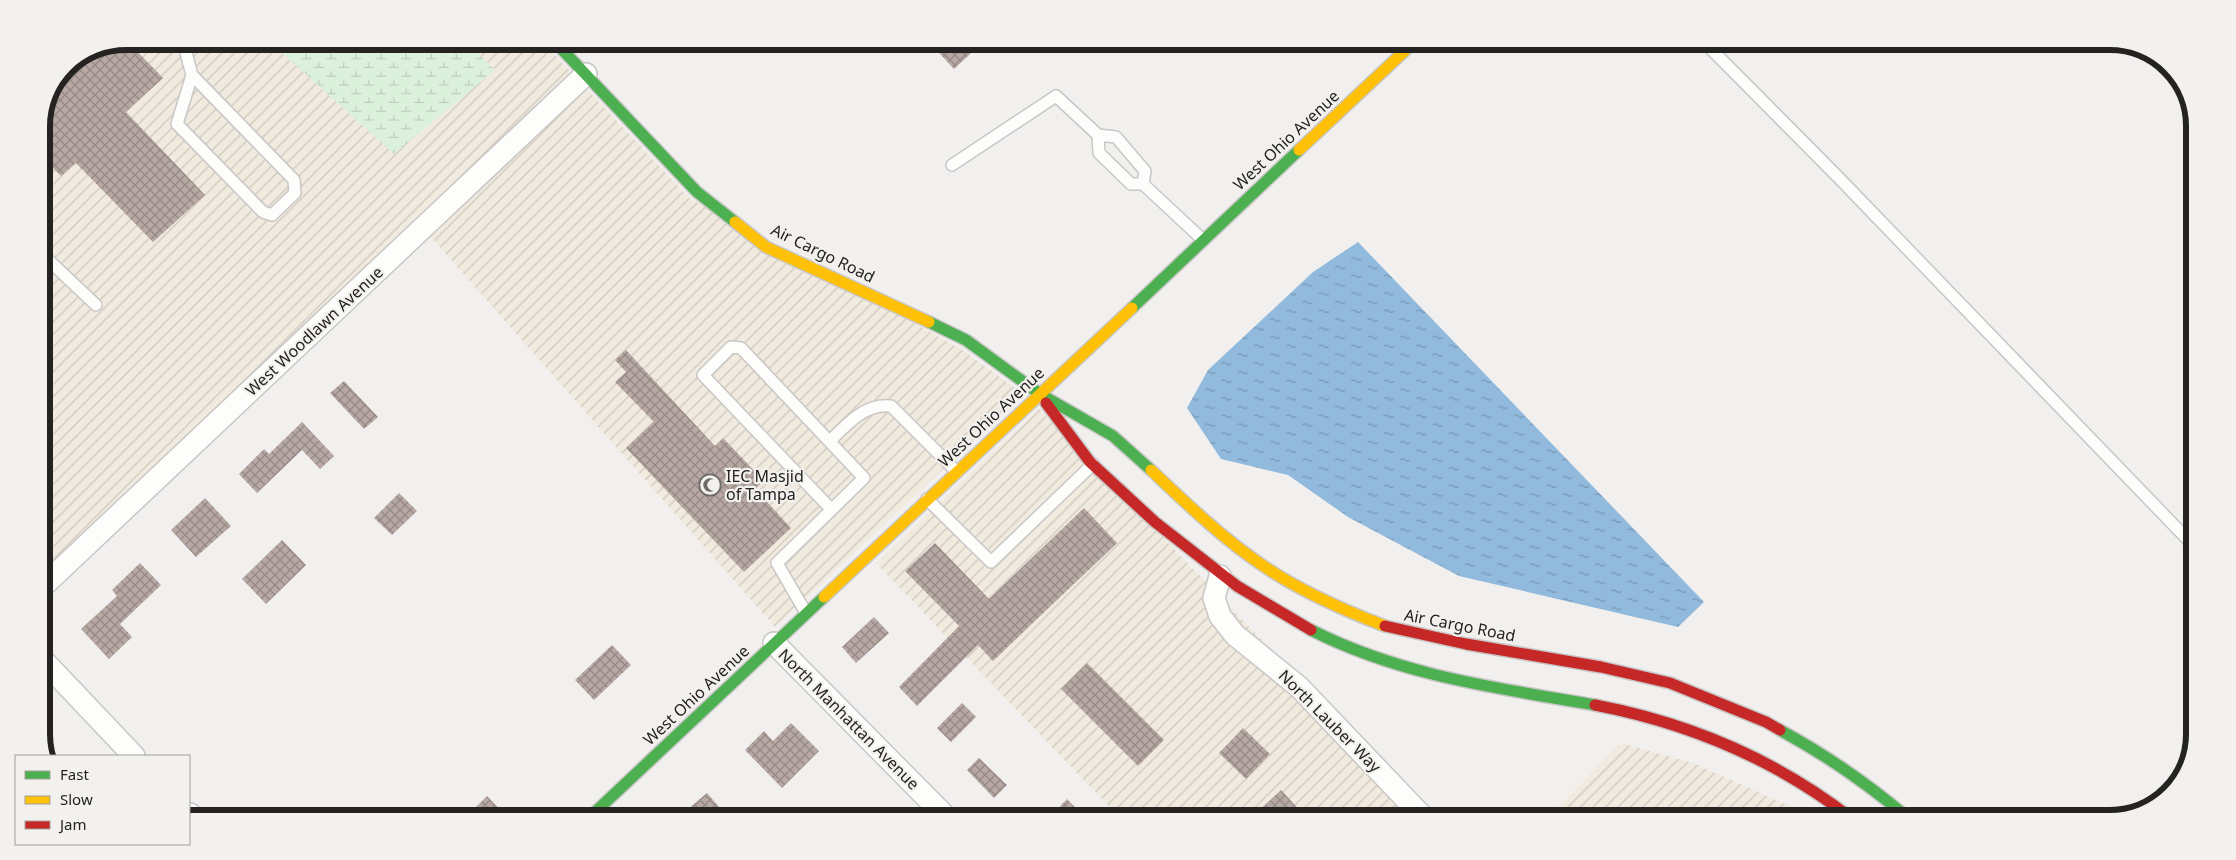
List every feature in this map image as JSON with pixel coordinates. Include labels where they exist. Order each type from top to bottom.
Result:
[{"type":"street","name":"Air Cargo Road","points":[[563,50],[696,192],[766,247],[906,310],[966,340],[1040,394],[1113,436],[1217,531],[1265,567],[1312,594],[1353,614],[1389,628],[1466,644],[1601,667],[1670,682],[1766,722],[1824,754],[1899,810]]},
{"type":"street","name":"West Ohio Avenue","points":[[597,810],[1406,50]]},
{"type":"street","name":"West Woodlawn Avenue","points":[[50,580],[586,74]]},
{"type":"street","name":"Air Cargo Road","points":[[1040,394],[1086,457],[1167,534],[1220,576],[1249,596],[1311,631],[1362,654],[1447,678],[1649,716],[1716,739],[1781,772],[1840,810]]},
{"type":"street","name":"North Lauber Way","points":[[1220,576],[1214,598],[1220,616],[1235,635],[1299,687],[1416,810]]},
{"type":"street","name":"North Manhattan Avenue","points":[[774,644],[939,810]]},
{"type":"street","points":[[50,667],[133,755]]},
{"type":"lane","points":[[186,50],[192,75],[294,180],[295,193],[272,215],[263,212],[177,124],[192,75]]},
{"type":"lane","points":[[1712,50],[1852,191],[2186,538]]},
{"type":"lane","points":[[952,165],[1056,96],[1098,135],[1116,137],[1145,171],[1143,184]]},
{"type":"lane","points":[[1098,135],[1099,153],[1131,184],[1143,184],[1203,240]]},
{"type":"lane","points":[[50,262],[96,305]]},
{"type":"lane","points":[[806,614],[777,563],[864,478],[741,348],[731,347],[703,374],[831,509]]},
{"type":"lane","points":[[830,442],[848,423],[867,409],[877,405],[891,406],[957,472]]},
{"type":"lane","points":[[927,499],[990,562],[1093,464]]},
{"type":"shaded area","points":[[279,50],[394,153],[494,70],[474,50],[550,50],[571,72],[50,564],[50,126],[51,111],[56,97],[72,72],[97,56],[111,51]]},
{"type":"shaded area","points":[[586,88],[689,198],[961,349],[1023,394],[775,627],[430,236]]},
{"type":"shaded area","points":[[1039,409],[1310,690],[1298,702],[1402,810],[1112,810],[876,563]]},
{"type":"shaded area","points":[[1621,743],[1693,763],[1795,810],[1555,810]]},
{"type":"green space","points":[[279,50],[474,50],[495,70],[394,154]]},
{"type":"water","points":[[1358,242],[1704,602],[1678,627],[1459,576],[1348,517],[1288,475],[1221,459],[1187,408],[1208,370],[1313,272]]},
{"type":"building","points":[[136,50],[163,78],[126,112],[205,195],[153,242],[76,163],[61,176],[50,165],[50,126],[51,111],[63,84],[72,72],[97,56],[111,51]]},
{"type":"building","points":[[936,50],[974,50],[954,69]]},
{"type":"building","name":"IEC Masjid of Tampa","points":[[626,350],[715,446],[723,438],[764,481],[755,489],[791,528],[744,572],[626,448],[654,422],[615,382],[626,372],[615,360]]},
{"type":"building","points":[[344,381],[378,417],[364,429],[330,393]]},
{"type":"building","points":[[302,422],[334,456],[320,469],[302,450],[257,493],[239,474],[264,449],[269,454]]},
{"type":"building","points":[[399,493],[417,511],[392,535],[374,518]]},
{"type":"building","points":[[205,498],[231,526],[196,557],[171,530]]},
{"type":"building","points":[[1084,508],[1117,543],[993,661],[978,645],[917,706],[899,687],[959,626],[905,571],[935,543],[989,599]]},
{"type":"building","points":[[282,540],[306,565],[266,604],[242,579]]},
{"type":"building","points":[[140,563],[161,585],[120,624],[132,637],[109,659],[81,629],[117,596],[112,590]]},
{"type":"building","points":[[874,617],[889,633],[856,663],[842,647]]},
{"type":"building","points":[[612,645],[631,665],[594,700],[575,680]]},
{"type":"building","points":[[1087,663],[1164,740],[1138,766],[1061,689]]},
{"type":"building","points":[[962,703],[976,717],[951,742],[937,728]]},
{"type":"building","points":[[791,723],[819,751],[782,788],[745,750],[764,731],[773,741]]},
{"type":"building","points":[[1243,728],[1270,754],[1246,779],[1219,753]]},
{"type":"building","points":[[979,758],[1007,785],[994,798],[967,770]]},
{"type":"building","points":[[1281,790],[1300,810],[1260,810]]},
{"type":"building","points":[[707,793],[722,810],[687,810]]},
{"type":"building","points":[[487,796],[500,810],[473,810]]},
{"type":"building","points":[[1067,799],[1078,810],[1057,810]]},
{"type":"traffic: fast","points":[[563,50],[697,192],[735,222]]},
{"type":"traffic: fast","points":[[1132,308],[1299,150]]},
{"type":"traffic: fast","points":[[929,322],[966,340],[1040,394],[1113,436],[1151,470]]},
{"type":"traffic: fast","points":[[597,810],[824,597]]},
{"type":"traffic: fast","points":[[1311,630],[1345,646],[1415,669],[1486,686],[1595,705]]},
{"type":"traffic: fast","points":[[1780,730],[1846,771],[1898,810]]},
{"type":"traffic: slow","points":[[1299,150],[1406,50]]},
{"type":"traffic: slow","points":[[735,222],[766,247],[929,322]]},
{"type":"traffic: slow","points":[[824,597],[1132,308]]},
{"type":"traffic: slow","points":[[1151,470],[1220,533],[1265,567],[1293,585],[1323,600],[1385,626]]},
{"type":"traffic: jam","points":[[1046,403],[1090,462],[1155,522],[1237,586],[1311,630]]},
{"type":"traffic: jam","points":[[1385,626],[1466,644],[1601,667],[1670,683],[1766,722],[1780,730]]},
{"type":"traffic: jam","points":[[1595,705],[1664,722],[1730,746],[1792,778],[1840,810]]},
{"type":"place","name":"IEC Masjid of Tampa","points":[[710,485]]}]
